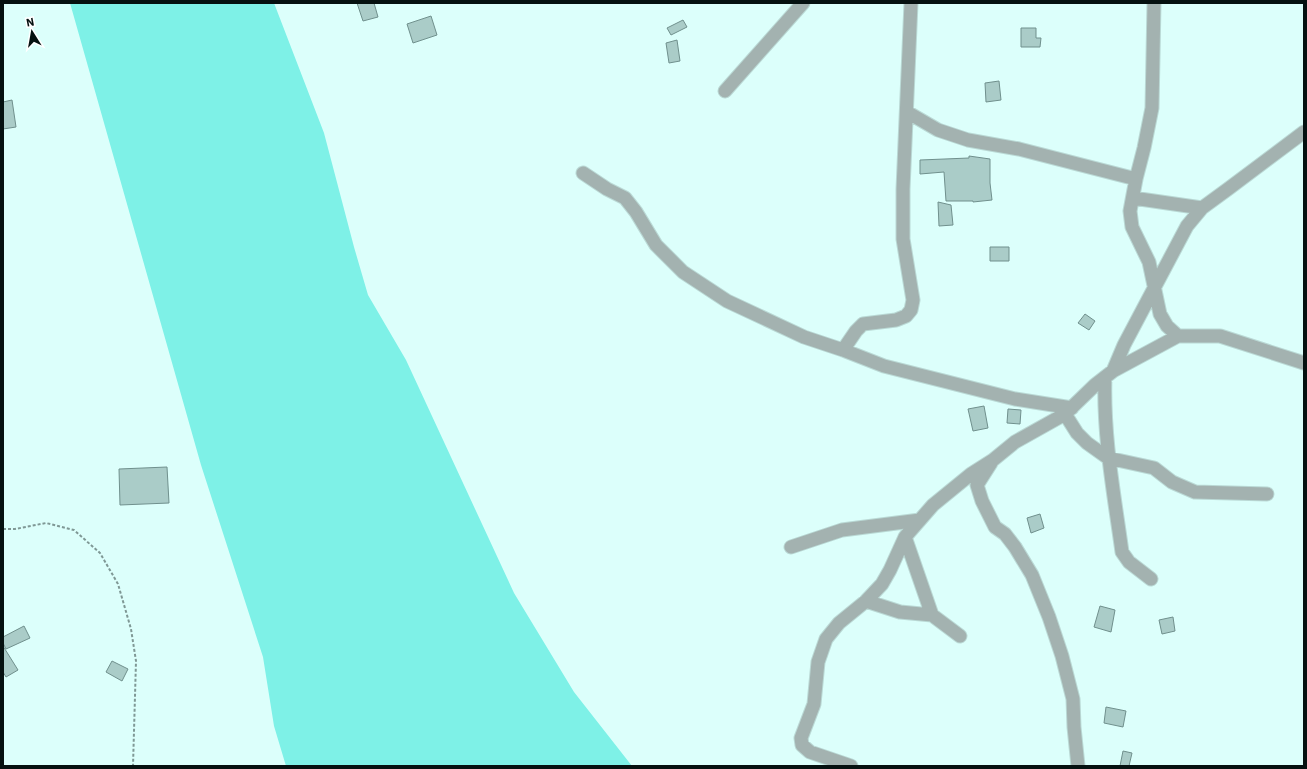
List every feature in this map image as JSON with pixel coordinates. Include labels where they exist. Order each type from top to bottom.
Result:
[{"type":"street","points":[[725,91],[803,3]]},
{"type":"street","points":[[843,350],[856,330],[863,324],[896,320],[906,316],[911,310],[913,300],[903,239],[903,189],[907,112],[909,16],[911,3]]},
{"type":"street","points":[[1154,3],[1152,108],[1130,211],[1132,227],[1149,262],[1160,314],[1167,326],[1178,336]]},
{"type":"street","points":[[907,112],[938,130],[968,140],[1019,149],[1136,179]]},
{"type":"street","points":[[1151,579],[1129,562],[1122,552],[1108,458],[1104,407],[1109,374],[1187,226],[1202,208],[1235,185],[1304,132]]},
{"type":"street","points":[[583,173],[607,190],[625,198],[636,212],[656,245],[683,272],[727,301],[804,337],[884,366],[1069,411]]},
{"type":"street","points":[[1133,198],[1202,208]]},
{"type":"street","points":[[851,766],[810,752],[802,745],[801,738],[814,704],[818,662],[826,639],[839,623],[866,601],[882,584],[905,537],[933,505],[961,482],[1016,442],[1069,411],[1095,385],[1109,374],[1178,336],[1220,336],[1304,363]]},
{"type":"street","points":[[1069,411],[1077,433],[1087,443],[1108,458],[1154,468],[1172,482],[1196,492],[1267,494]]},
{"type":"street","points":[[993,460],[977,485],[982,501],[995,527],[1005,534],[1015,547],[1032,576],[1051,624],[1062,656],[1073,699],[1078,766]]},
{"type":"street","points":[[961,482],[977,485]]},
{"type":"street","points":[[791,547],[842,530],[920,520]]},
{"type":"street","points":[[905,537],[932,615]]},
{"type":"street","points":[[866,601],[900,612],[932,615],[960,636]]},
{"type":"path","points":[[3,529],[15,529],[46,523],[74,530],[100,553],[118,584],[131,629],[136,661],[133,766]]},
{"type":"shaded area","points":[[70,3],[274,3],[324,133],[368,295],[406,360],[514,593],[574,692],[632,766],[286,766],[274,726],[263,657],[201,465]]},
{"type":"building","points":[[357,3],[374,3],[378,17],[363,21]]},
{"type":"building","points":[[431,16],[437,35],[413,43],[407,24]]},
{"type":"building","points":[[683,20],[687,27],[671,35],[667,28]]},
{"type":"building","points":[[1021,28],[1036,28],[1036,38],[1041,38],[1040,47],[1021,47]]},
{"type":"building","points":[[677,40],[680,61],[669,63],[666,43]]},
{"type":"building","points":[[999,81],[1001,100],[986,102],[985,83]]},
{"type":"building","points":[[12,100],[16,127],[3,129],[3,102]]},
{"type":"building","points":[[969,156],[990,159],[992,200],[973,202],[946,201],[944,172],[920,174],[920,160],[969,158]]},
{"type":"building","points":[[938,202],[951,205],[953,225],[939,226]]},
{"type":"building","points":[[990,247],[1009,247],[1009,261],[990,261]]},
{"type":"building","points":[[1085,314],[1095,321],[1089,330],[1078,323]]},
{"type":"building","points":[[984,406],[988,428],[973,431],[968,409]]},
{"type":"building","points":[[1008,409],[1021,410],[1020,424],[1007,423]]},
{"type":"building","points":[[167,467],[169,503],[120,505],[119,469]]},
{"type":"building","points":[[1040,514],[1044,528],[1031,533],[1027,518]]},
{"type":"building","points":[[1100,606],[1115,610],[1111,632],[1094,627]]},
{"type":"building","points":[[1173,617],[1175,631],[1162,634],[1159,620]]},
{"type":"building","points":[[24,626],[30,638],[6,649],[3,643],[3,637]]},
{"type":"building","points":[[3,646],[18,670],[6,677],[3,672]]},
{"type":"building","points":[[112,661],[128,669],[122,681],[106,672]]},
{"type":"building","points":[[1106,707],[1126,711],[1123,727],[1104,723]]},
{"type":"building","points":[[1123,751],[1132,753],[1129,766],[1120,766]]}]
